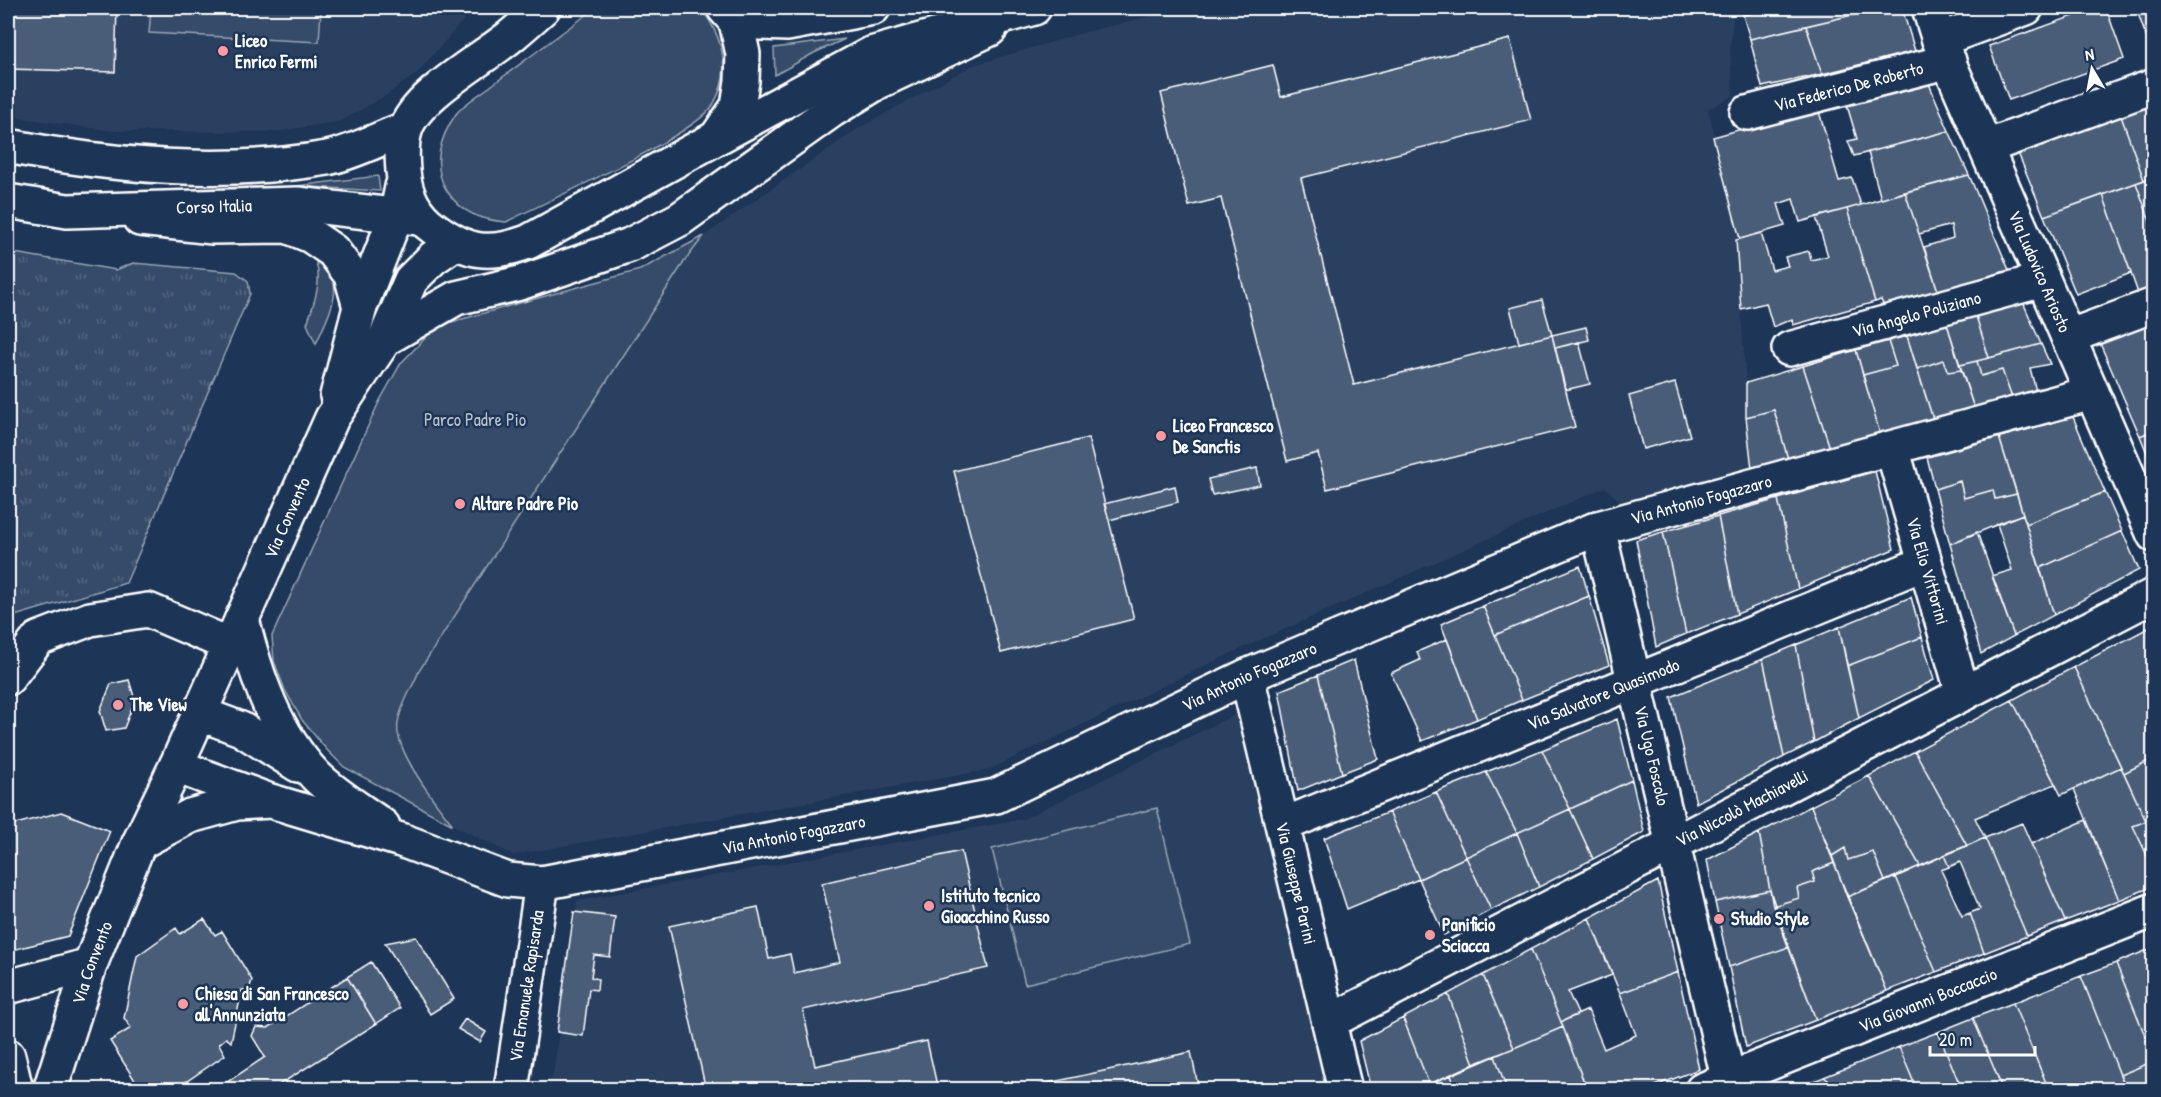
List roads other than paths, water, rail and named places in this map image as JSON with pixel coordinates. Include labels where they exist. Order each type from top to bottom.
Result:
[{"type":"street","points":[[512,36],[532,8]]},
{"type":"street","points":[[332,418],[360,308],[408,217],[401,156],[405,129],[428,99],[512,36],[543,8]]},
{"type":"street","points":[[716,138],[738,106],[742,81],[743,54],[730,15],[787,24],[873,8]]},
{"type":"street","name":"Via Ludovico Ariosto","points":[[1929,8],[1944,50],[2154,536]]},
{"type":"street","name":"Via Federico De Roberto","points":[[1748,113],[1944,50],[2026,8]]},
{"type":"street","points":[[408,217],[455,243],[480,251],[503,251],[528,242],[871,54],[1026,11]]},
{"type":"street","points":[[385,339],[456,298],[542,275],[630,245],[670,225],[831,111],[878,82],[1026,11]]},
{"type":"street","points":[[1986,147],[2154,86]]},
{"type":"street","name":"Corso Italia","points":[[8,146],[44,153],[128,162],[228,168],[329,158],[405,129]]},
{"type":"street","name":"Corso Italia","points":[[8,201],[67,211],[297,204],[408,217]]},
{"type":"street","points":[[67,211],[213,227],[287,226],[311,236],[333,251],[351,274],[360,308]]},
{"type":"street","points":[[332,418],[385,339],[411,280],[433,258],[455,243]]},
{"type":"street","name":"Via Angelo Poliziano","points":[[1789,349],[2043,280]]},
{"type":"street","points":[[2068,337],[2154,305]]},
{"type":"street","name":"Via Antonio Fogazzaro","points":[[401,840],[508,880],[543,883],[996,796],[1247,676],[1598,528],[2092,393]]},
{"type":"street","name":"Via Convento","points":[[52,1088],[90,965],[139,843],[176,766],[332,418]]},
{"type":"street","name":"Via Elio Vittorini","points":[[1892,447],[1963,694]]},
{"type":"street","name":"Via Ugo Foscolo","points":[[1598,528],[1671,844],[1721,1086]]},
{"type":"street","name":"Via Salvatore Quasimodo","points":[[1282,825],[1925,563]]},
{"type":"street","name":"Via Niccolò Machiavelli","points":[[1329,1022],[2154,595]]},
{"type":"street","points":[[8,678],[38,639],[90,619],[148,610],[236,632],[254,666],[281,731],[317,777]]},
{"type":"street","name":"Via Giuseppe Parini","points":[[1247,676],[1345,1089]]},
{"type":"street","points":[[198,713],[241,729],[317,777],[401,840]]},
{"type":"street","points":[[176,766],[271,801],[401,840]]},
{"type":"street","points":[[139,843],[190,816],[237,803],[271,801]]},
{"type":"street","name":"Via Emanuele Rapisarda","points":[[512,1089],[543,883]]},
{"type":"street","name":"Via Giovanni Boccaccio","points":[[1721,1086],[2154,910]]},
{"type":"street","points":[[8,987],[90,965]]},
{"type":"street","points":[[8,1056],[16,1089]]},
{"type":"place","name":"Liceo Enrico Fermi","points":[[223,51]]},
{"type":"place","name":"Liceo Francesco De Sanctis","points":[[1161,436]]},
{"type":"place","name":"Altare Padre Pio","points":[[460,504]]},
{"type":"place","name":"The View","points":[[118,705]]},
{"type":"place","name":"Istituto tecnico Gioacchino Russo","points":[[929,906]]},
{"type":"place","name":"Studio Style","points":[[1719,919]]},
{"type":"place","name":"Panificio Sciacca","points":[[1430,935]]},
{"type":"place","name":"Chiesa di San Francesco all'Annunziata","points":[[183,1004]]},
{"type":"park label","name":"Parco Padre Pio","points":[[475,420]]}]
